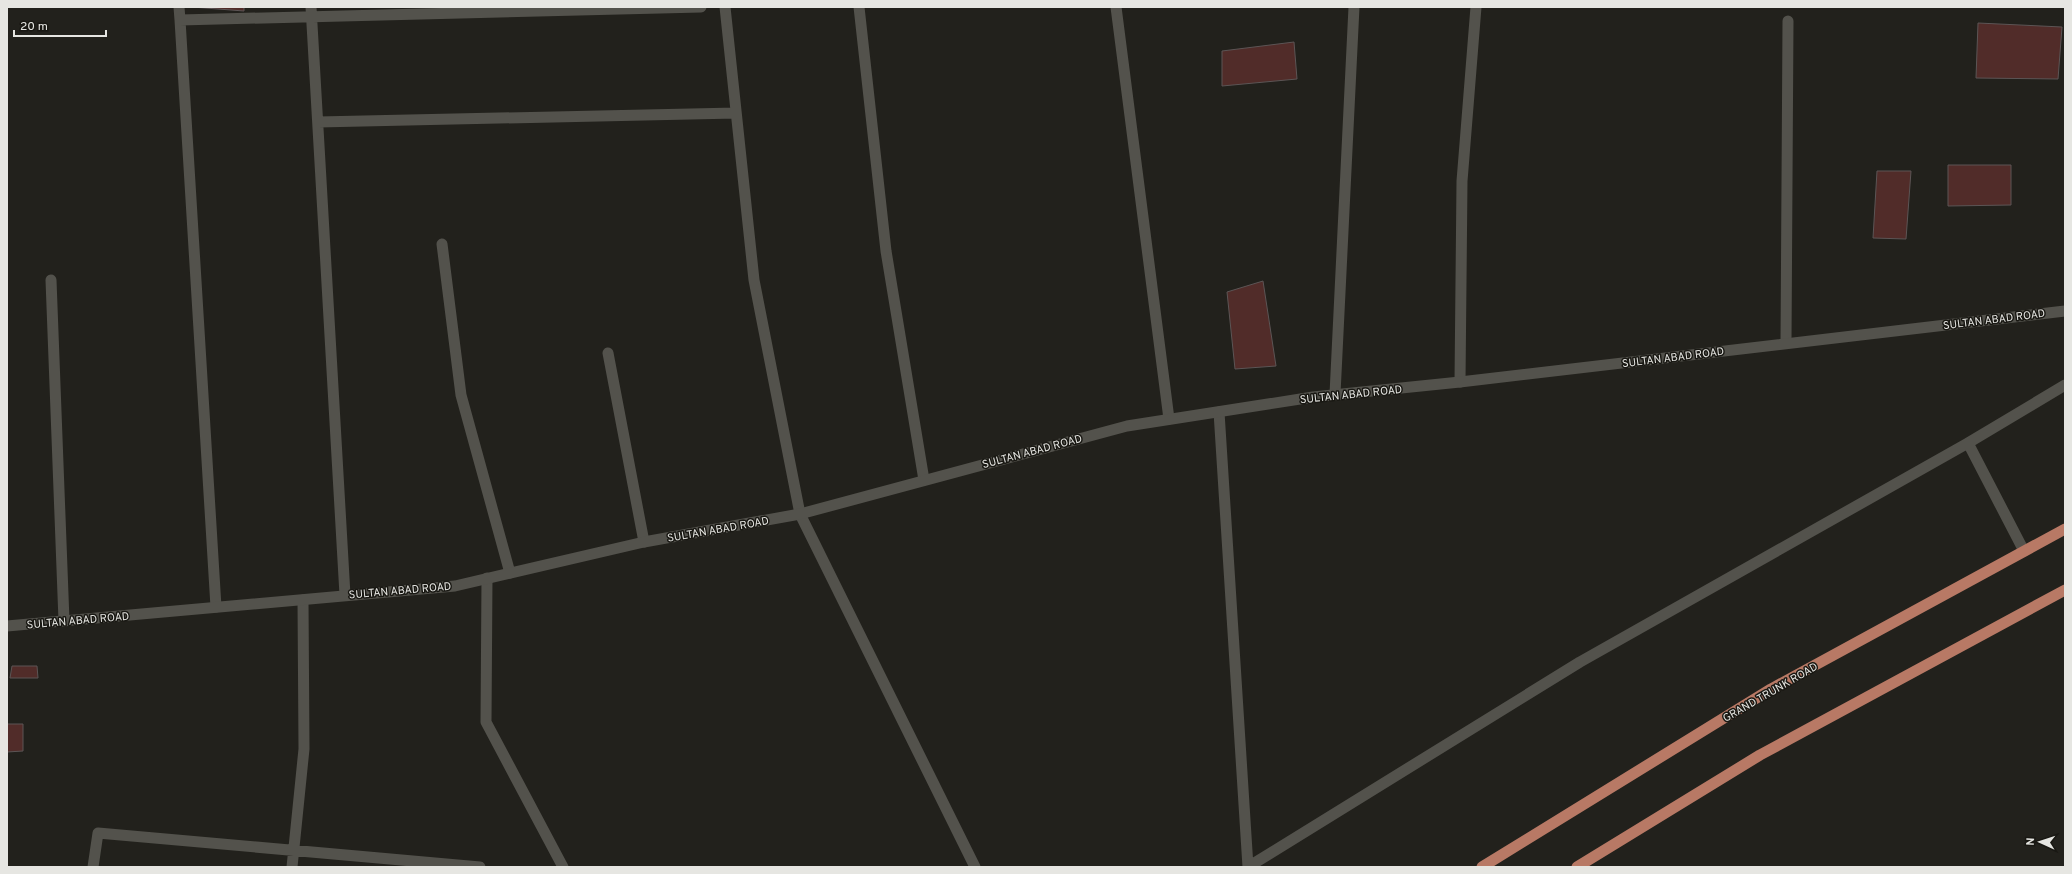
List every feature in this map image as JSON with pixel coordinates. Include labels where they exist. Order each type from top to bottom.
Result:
[{"type":"main road","name":"GRAND TRUNK ROAD","points":[[1482,867],[1771,689],[2065,529]]},
{"type":"main road","points":[[1577,867],[1760,755],[2065,590]]},
{"type":"street","points":[[179,7],[216,607]]},
{"type":"street","points":[[180,20],[312,12],[701,7]]},
{"type":"street","points":[[725,7],[754,280],[800,514],[975,867]]},
{"type":"street","points":[[859,7],[886,251],[924,480]]},
{"type":"street","points":[[1116,7],[1169,419]]},
{"type":"street","points":[[1335,394],[1354,7]]},
{"type":"street","points":[[1460,382],[1462,181],[1476,7]]},
{"type":"street","points":[[312,12],[345,595]]},
{"type":"street","points":[[1786,343],[1788,21]]},
{"type":"street","points":[[318,122],[736,113]]},
{"type":"street","points":[[442,244],[461,395],[510,573]]},
{"type":"street","points":[[51,280],[64,621]]},
{"type":"street","name":"SULTAN ABAD ROAD","points":[[7,626],[455,586],[644,542],[800,514],[1127,426],[1169,419],[1335,394],[1460,382],[2065,311]]},
{"type":"street","points":[[608,353],[644,542]]},
{"type":"street","points":[[1219,412],[1248,867],[1580,662],[1968,443],[2065,386]]},
{"type":"street","points":[[1968,443],[2024,551]]},
{"type":"street","points":[[487,578],[486,722],[563,867]]},
{"type":"street","points":[[292,867],[304,749],[303,600]]},
{"type":"street","points":[[93,867],[98,833],[480,867]]},
{"type":"building","points":[[192,7],[244,7],[244,11]]},
{"type":"building","points":[[1978,23],[2062,27],[2058,79],[1976,78]]},
{"type":"building","points":[[1294,42],[1297,79],[1222,86],[1222,51]]},
{"type":"building","points":[[1948,165],[2011,165],[2011,205],[1948,206]]},
{"type":"building","points":[[1877,171],[1911,171],[1906,239],[1873,238]]},
{"type":"building","points":[[1263,281],[1276,366],[1235,369],[1227,292]]},
{"type":"building","points":[[12,666],[37,666],[38,678],[10,678]]},
{"type":"building","points":[[7,724],[23,724],[23,751],[7,752]]}]
